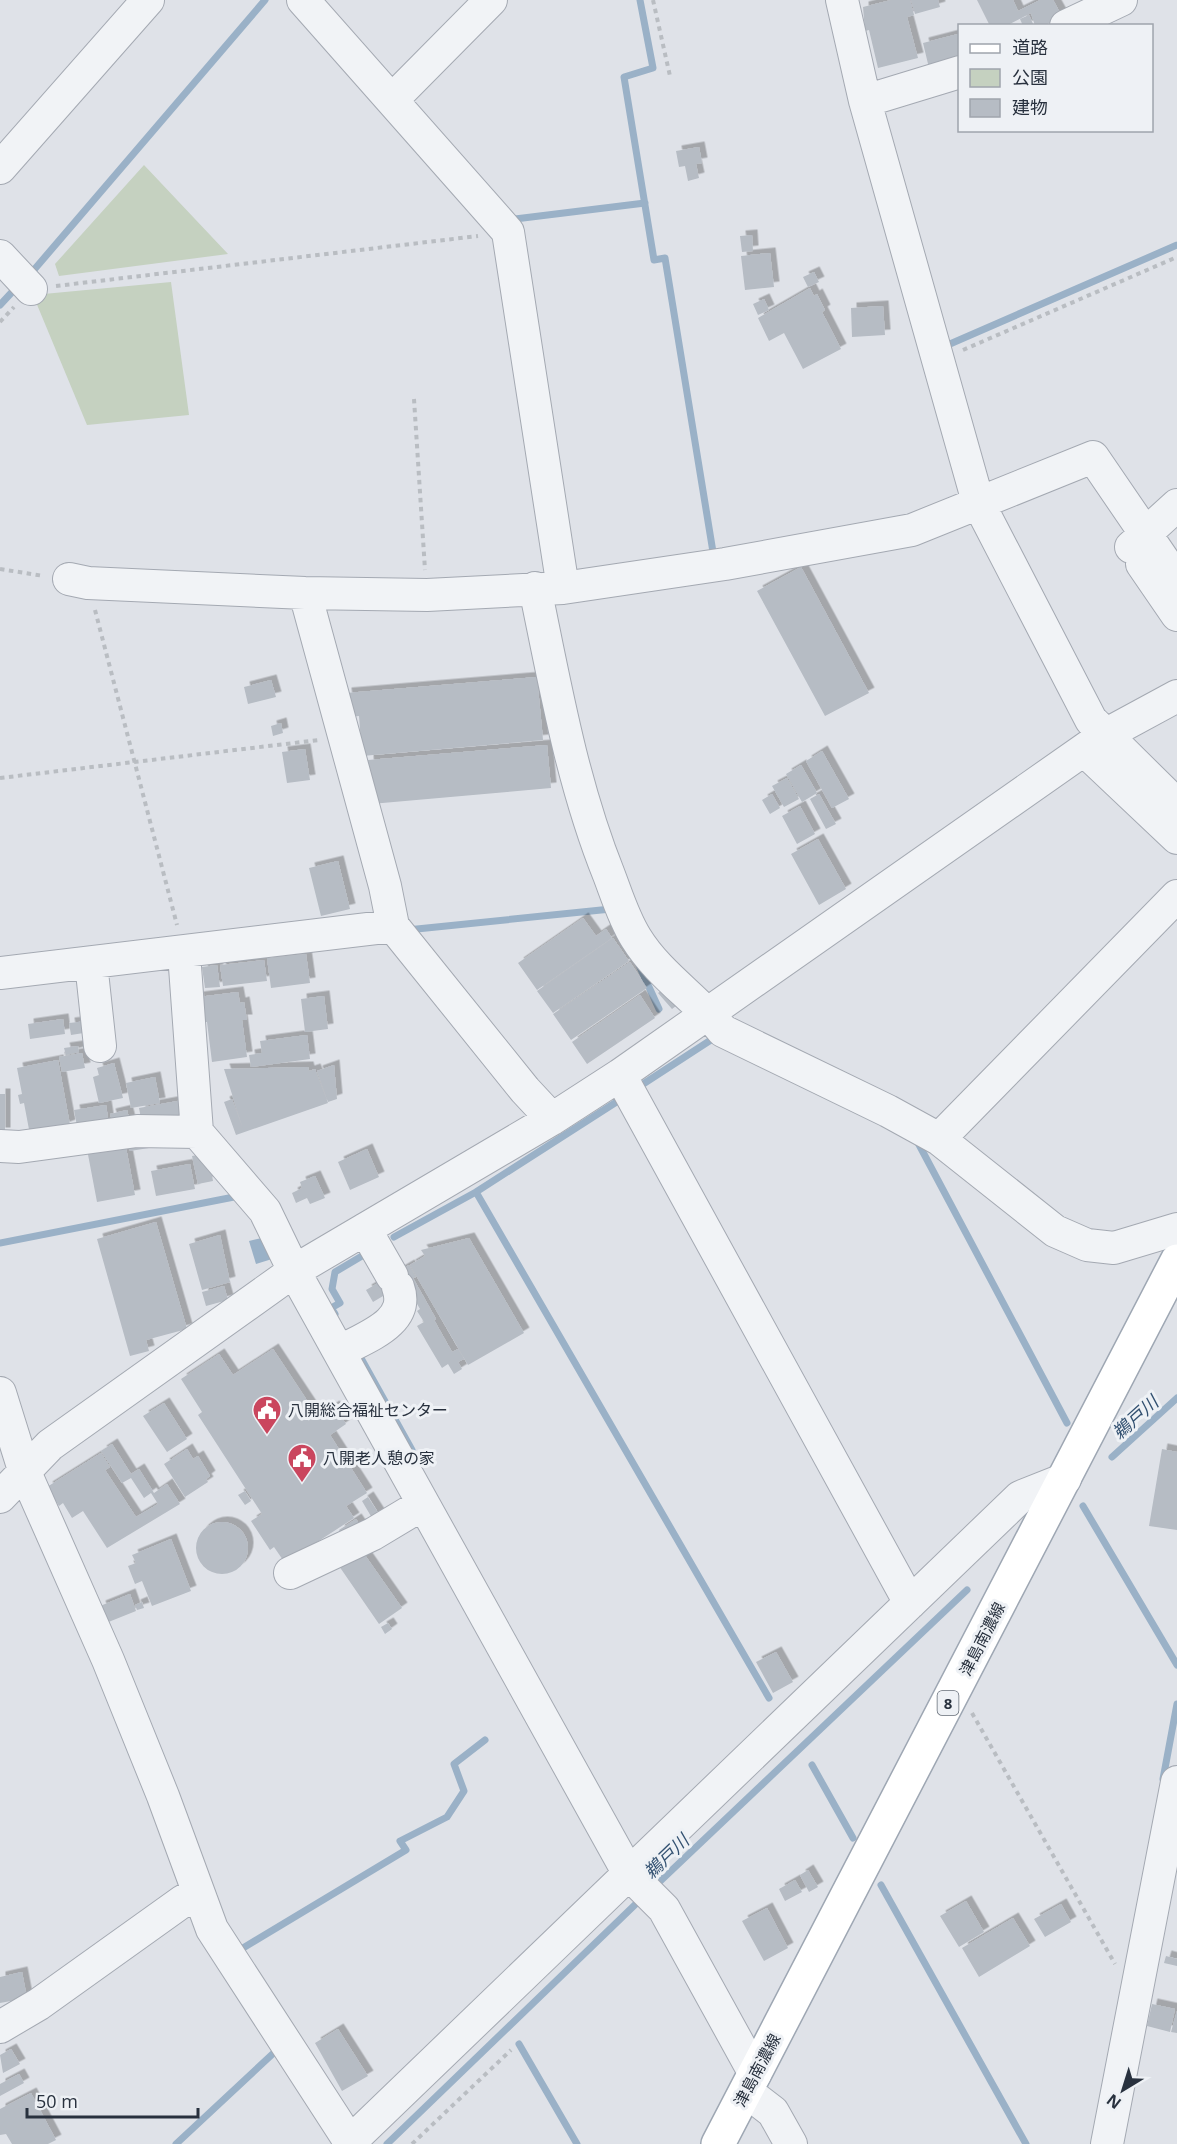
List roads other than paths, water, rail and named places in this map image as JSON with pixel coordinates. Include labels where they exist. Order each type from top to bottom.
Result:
[{"type":"main road","name":"津島南濃線","points":[[718,2144],[1177,1261]]},
{"type":"street","points":[[0,168],[148,0]]},
{"type":"street","points":[[303,0],[393,99],[508,232],[563,724],[592,834],[635,937],[652,960],[708,1012],[723,1031],[736,1040],[888,1111],[939,1139],[1055,1231],[1087,1245],[1114,1248],[1177,1229]]},
{"type":"street","points":[[393,99],[491,0]]},
{"type":"street","points":[[842,0],[865,101],[978,502],[1091,720],[1095,742],[1177,838]]},
{"type":"street","points":[[1070,24],[1121,0]]},
{"type":"street","points":[[865,101],[958,73]]},
{"type":"street","points":[[0,256],[31,289]]},
{"type":"street","points":[[79,581],[305,593],[427,595],[549,588],[725,564],[912,531],[978,502],[1093,457],[1177,615]]},
{"type":"street","points":[[1138,541],[1177,505]]},
{"type":"street","points":[[1138,541],[1177,580]]},
{"type":"street","points":[[305,593],[385,886],[393,926],[525,1090],[552,1119]]},
{"type":"street","points":[[0,1497],[50,1445],[294,1271],[552,1119],[620,1074],[1095,742],[1177,696]]},
{"type":"street","points":[[1095,742],[1177,805]]},
{"type":"street","points":[[939,1139],[1177,896]]},
{"type":"street","points":[[0,973],[184,953],[393,926]]},
{"type":"street","points":[[184,953],[197,1132],[265,1211],[294,1271],[423,1504],[751,2083],[773,2112],[790,2144]]},
{"type":"street","points":[[91,963],[100,1046]]},
{"type":"street","points":[[620,1074],[910,1603]]},
{"type":"street","points":[[0,1146],[19,1147],[137,1131],[197,1132]]},
{"type":"street","points":[[339,1352],[391,1322],[399,1313],[402,1299],[395,1281],[365,1229]]},
{"type":"street","points":[[0,1393],[24,1470],[108,1660],[163,1796],[212,1929],[349,2143],[642,1888],[910,1603],[1020,1497],[1065,1479]]},
{"type":"street","points":[[290,1573],[373,1534],[423,1504]]},
{"type":"street","points":[[1107,2144],[1136,1985],[1166,1895],[1177,1782]]},
{"type":"street","points":[[0,2027],[39,2004],[183,1901],[201,1899]]},
{"type":"water","points":[[266,1237],[272,1259],[256,1264],[249,1241]]},
{"type":"waterway","points":[[33,271],[265,0]]},
{"type":"waterway","points":[[640,0],[653,68],[624,77],[654,260],[665,258],[713,552]]},
{"type":"waterway","points":[[515,219],[645,203]]},
{"type":"waterway","points":[[943,347],[1177,245]]},
{"type":"waterway","points":[[0,305],[13,291]]},
{"type":"waterway","points":[[407,930],[611,909]]},
{"type":"waterway","points":[[639,965],[659,1009]]},
{"type":"waterway","points":[[637,1088],[717,1036]]},
{"type":"waterway","points":[[394,1237],[476,1192],[618,1101]]},
{"type":"waterway","points":[[916,1139],[1067,1423]]},
{"type":"waterway","points":[[476,1192],[769,1698]]},
{"type":"waterway","points":[[0,1243],[239,1196]]},
{"type":"waterway","points":[[335,1314],[331,1308],[340,1303],[332,1289],[335,1272],[367,1253]]},
{"type":"waterway","points":[[362,1360],[412,1450]]},
{"type":"waterway","name":"鵜戸川","points":[[1112,1457],[1177,1398]]},
{"type":"waterway","points":[[1083,1506],[1177,1665]]},
{"type":"waterway","name":"鵜戸川","points":[[653,1888],[967,1590]]},
{"type":"waterway","points":[[1163,1779],[1177,1704]]},
{"type":"waterway","points":[[238,1951],[406,1850],[400,1841],[447,1817],[464,1791],[454,1764],[485,1740]]},
{"type":"waterway","points":[[812,1765],[853,1838]]},
{"type":"waterway","points":[[881,1885],[1026,2144]]},
{"type":"waterway","name":"鵜戸川","points":[[387,2144],[642,1898]]},
{"type":"waterway","points":[[519,2044],[577,2144]]},
{"type":"waterway","points":[[176,2144],[279,2048]]},
{"type":"place","name":"八開総合福祉センター","points":[[267,1436]]},
{"type":"place","name":"八開老人憩の家","points":[[302,1484]]}]
